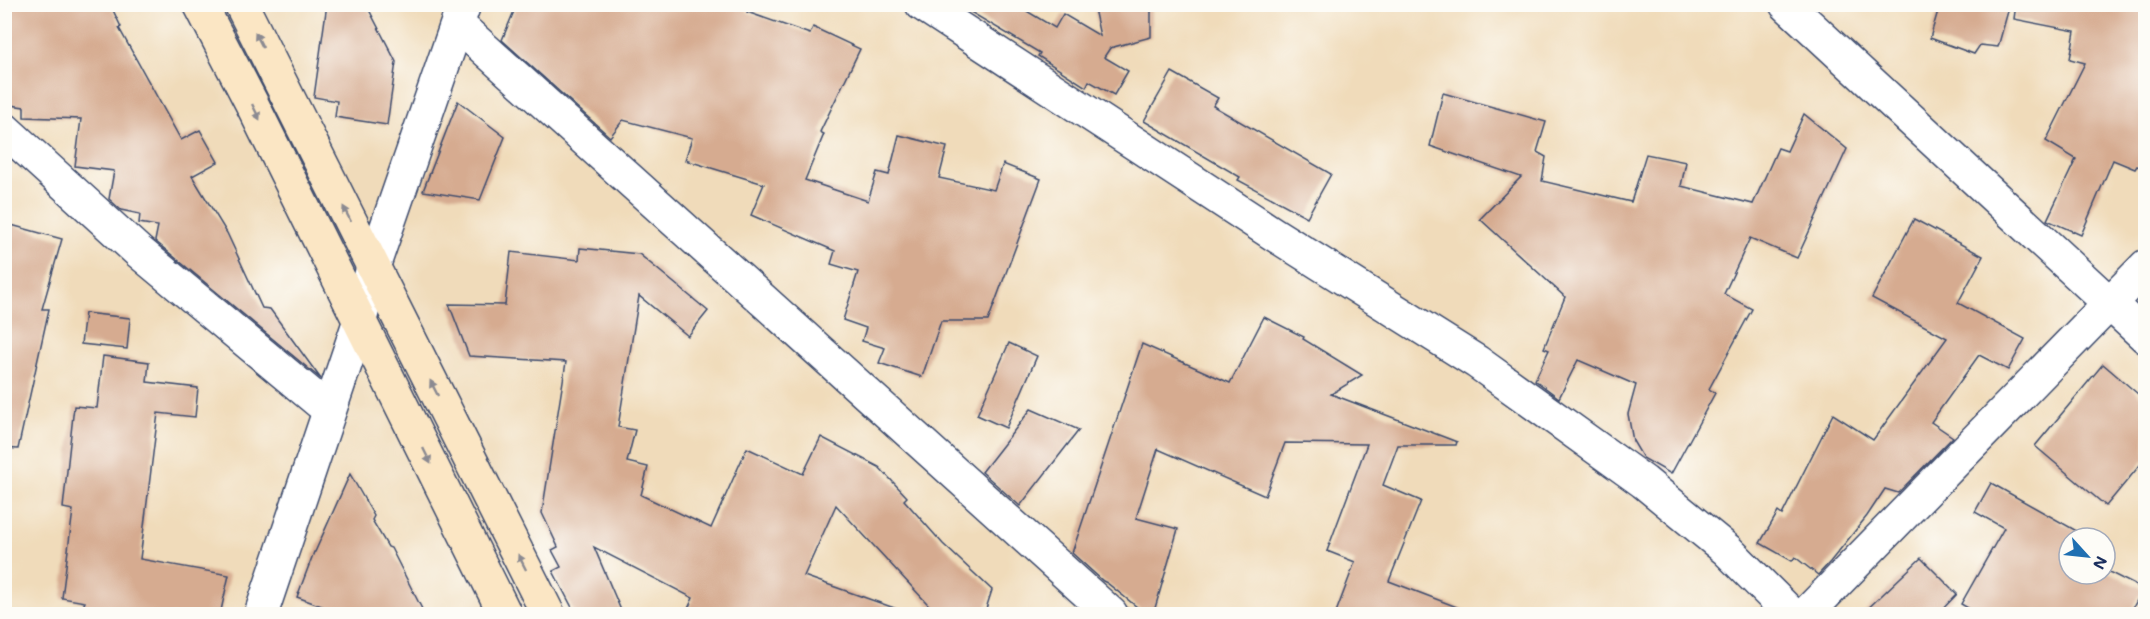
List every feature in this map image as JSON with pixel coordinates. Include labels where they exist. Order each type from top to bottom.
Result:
[{"type":"street","points":[[200,4],[360,320],[505,615]]},
{"type":"street","points":[[241,4],[548,615]]},
{"type":"street","points":[[922,4],[1262,226],[1478,362],[1644,482],[1727,550],[1791,615]]},
{"type":"street","points":[[1794,8],[2145,337]]},
{"type":"street","points":[[261,615],[360,320],[373,267],[461,15],[1111,615]]},
{"type":"street","points":[[4,129],[138,251],[329,410]]},
{"type":"street","points":[[1806,615],[2145,266]]},
{"type":"building","points":[[4,4],[110,4],[121,27],[119,28],[181,140],[200,130],[218,162],[192,176],[227,233],[262,308],[270,309],[321,379],[155,241],[158,226],[139,223],[140,214],[121,210],[109,199],[114,171],[75,166],[81,119],[24,117],[24,107],[4,104]]},
{"type":"building","points":[[327,4],[366,4],[396,62],[387,125],[335,117],[337,101],[314,97]]},
{"type":"building","points":[[517,4],[752,4],[747,12],[810,34],[813,27],[860,49],[820,132],[824,134],[805,180],[868,201],[877,172],[889,175],[899,135],[947,147],[939,178],[994,190],[1003,164],[1041,179],[988,321],[941,321],[922,377],[879,363],[885,348],[862,341],[866,328],[843,320],[858,272],[831,264],[835,251],[751,215],[764,184],[685,160],[692,138],[623,120],[610,137],[502,40]]},
{"type":"building","points":[[957,4],[1015,4],[1055,28],[1063,14],[1100,36],[1093,4],[1151,4],[1151,37],[1110,48],[1104,57],[1128,71],[1114,95],[1089,81],[1086,87],[1038,56],[1040,53]]},
{"type":"building","points":[[1940,4],[2010,4],[1998,47],[1980,45],[1974,54],[1930,38]]},
{"type":"building","points":[[2016,4],[2145,4],[2145,169],[2137,166],[2135,169],[2113,160],[2081,235],[2047,220],[2076,159],[2046,141],[2085,63],[2070,59],[2075,31],[2014,19]]},
{"type":"building","points":[[1172,72],[1218,98],[1213,106],[1331,174],[1307,217],[1238,180],[1240,177],[1144,121]]},
{"type":"building","points":[[1443,93],[1546,122],[1537,152],[1546,157],[1542,181],[1631,202],[1646,154],[1686,162],[1681,186],[1753,204],[1778,148],[1787,151],[1804,114],[1847,149],[1797,258],[1750,238],[1724,294],[1752,309],[1709,389],[1715,393],[1671,474],[1643,458],[1633,441],[1628,414],[1636,385],[1578,360],[1559,398],[1535,380],[1549,350],[1544,348],[1565,297],[1480,219],[1521,177],[1430,146]]},
{"type":"building","points":[[458,101],[505,137],[480,200],[423,191]]},
{"type":"building","points":[[1914,219],[1983,256],[1958,303],[2025,339],[2008,370],[1979,355],[1931,422],[1953,437],[1898,493],[1885,489],[1867,516],[1818,575],[1795,557],[1792,561],[1760,543],[1778,512],[1782,515],[1833,414],[1873,440],[1947,338],[1872,298]]},
{"type":"building","points":[[4,223],[62,239],[42,309],[49,309],[18,449],[4,448]]},
{"type":"building","points":[[580,248],[639,254],[708,311],[688,336],[639,296],[618,427],[635,430],[627,462],[648,467],[641,495],[711,528],[747,448],[803,474],[821,437],[879,467],[907,497],[904,500],[943,544],[992,590],[984,615],[938,615],[836,505],[804,576],[900,610],[899,615],[685,615],[693,598],[594,547],[623,615],[576,615],[553,571],[561,567],[552,550],[558,547],[542,513],[566,362],[469,356],[449,304],[505,305],[511,252],[579,260]]},
{"type":"building","points":[[85,313],[130,318],[127,349],[81,344]]},
{"type":"building","points":[[1264,317],[1304,337],[1303,339],[1362,375],[1331,394],[1457,442],[1456,445],[1398,445],[1383,485],[1421,501],[1389,581],[1470,612],[1470,615],[1335,615],[1355,562],[1327,551],[1367,444],[1285,443],[1265,496],[1158,449],[1136,518],[1178,529],[1153,615],[1147,615],[1103,581],[1072,553],[1142,344],[1230,383]]},
{"type":"building","points":[[1009,343],[1037,356],[1006,428],[977,415]]},
{"type":"building","points":[[103,356],[149,362],[147,382],[198,388],[195,417],[158,413],[140,559],[229,575],[220,615],[79,615],[85,602],[62,598],[73,510],[63,508],[74,406],[97,408]]},
{"type":"building","points":[[2103,364],[2145,400],[2145,459],[2106,506],[2035,446]]},
{"type":"building","points":[[1031,409],[1079,430],[1020,506],[982,472]]},
{"type":"building","points":[[350,474],[374,516],[372,520],[388,547],[391,548],[425,615],[346,615],[297,597],[314,552]]},
{"type":"building","points":[[1991,483],[2068,526],[2057,526],[2057,586],[2117,586],[2117,576],[2143,589],[2129,615],[1980,615],[1961,604],[2004,528],[1975,512]]},
{"type":"building","points":[[1921,558],[1957,594],[1937,615],[1861,615]]}]
